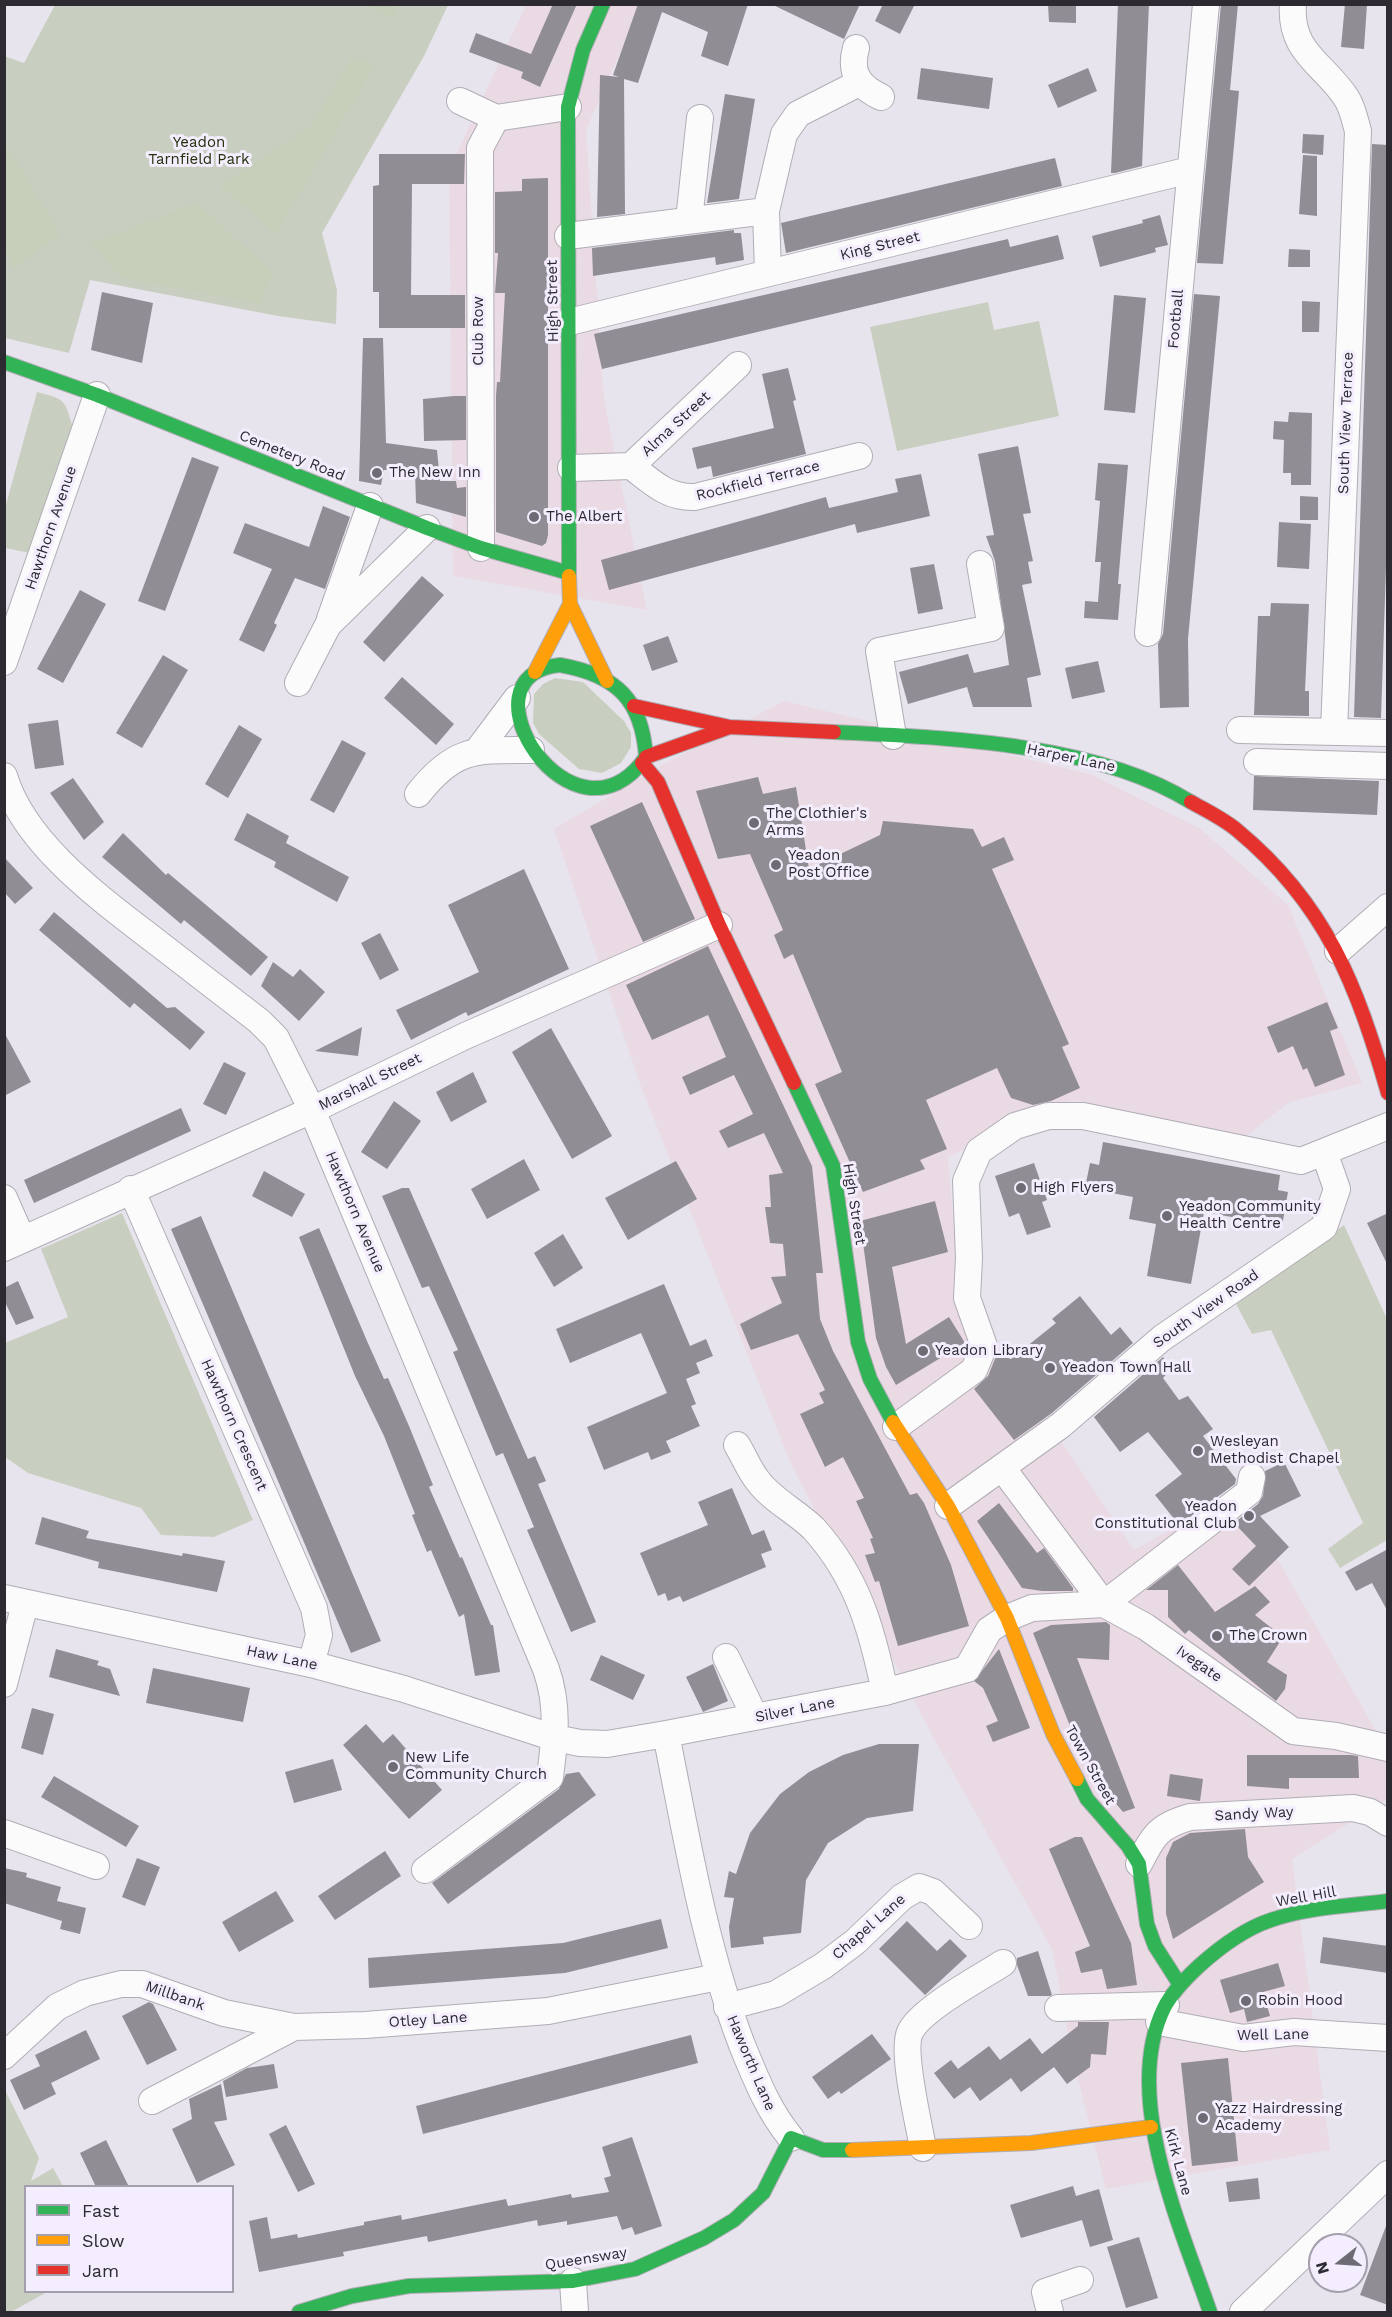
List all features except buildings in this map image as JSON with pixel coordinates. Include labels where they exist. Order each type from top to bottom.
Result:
[{"type":"street","name":"High Street","points":[[603,4],[583,50],[568,107],[570,604],[607,681]]},
{"type":"street","name":"Football","points":[[1148,633],[1206,4]]},
{"type":"street","name":"South View Terrace","points":[[1293,4],[1291,20],[1296,39],[1309,57],[1328,74],[1348,101],[1358,131],[1334,731]]},
{"type":"street","points":[[856,48],[854,68],[860,83],[869,92],[881,97]]},
{"type":"street","points":[[768,273],[766,211],[784,134],[798,114],[860,83]]},
{"type":"street","points":[[460,101],[496,117],[568,107]]},
{"type":"street","name":"Club Row","points":[[481,548],[480,148],[496,117]]},
{"type":"street","points":[[689,220],[700,118]]},
{"type":"street","name":"King Street","points":[[569,322],[1190,170]]},
{"type":"street","points":[[568,236],[766,211]]},
{"type":"street","name":"Cemetery Road","points":[[4,362],[97,395],[427,528],[481,548],[570,573]]},
{"type":"street","name":"Alma Street","points":[[571,468],[631,466],[738,365]]},
{"type":"street","name":"Hawthorn Avenue","points":[[4,662],[97,395]]},
{"type":"street","name":"Rockfield Terrace","points":[[631,466],[666,493],[681,498],[695,497],[859,456]]},
{"type":"street","points":[[298,683],[328,625],[370,506]]},
{"type":"street","points":[[328,625],[427,528]]},
{"type":"street","points":[[893,736],[879,651],[991,628],[980,564]]},
{"type":"street","name":"High Street","points":[[517,698],[525,683],[535,672],[570,604]]},
{"type":"street","name":"High Street","points":[[535,672],[546,666],[581,668],[607,681],[634,706],[644,732],[644,760],[658,782],[719,926],[832,1167],[858,1342],[870,1379],[896,1427],[948,1506],[1007,1618]]},
{"type":"street","points":[[517,698],[517,726],[531,750],[563,778],[584,789],[608,787],[626,778],[644,760]]},
{"type":"street","points":[[478,750],[517,698]]},
{"type":"street","name":"Harper Lane","points":[[634,706],[730,727],[893,736],[1009,746],[1083,758],[1164,785],[1239,830],[1296,885],[1338,951],[1357,991],[1388,1094]]},
{"type":"street","name":"Harper Lane","points":[[644,760],[730,727]]},
{"type":"street","points":[[1240,730],[1388,734]]},
{"type":"street","points":[[418,794],[432,776],[452,761],[478,750],[531,750]]},
{"type":"street","points":[[1257,762],[1388,766]]},
{"type":"street","name":"Hawthorn Avenue","points":[[5,781],[28,823],[84,885],[259,1021],[276,1038],[312,1110],[546,1669],[554,1692],[555,1738],[550,1777],[425,1870]]},
{"type":"street","points":[[1338,951],[1388,907]]},
{"type":"street","name":"Marshall Street","points":[[4,1198],[13,1244],[131,1189],[312,1110],[465,1036],[719,926]]},
{"type":"street","points":[[896,1427],[974,1371],[984,1346],[967,1298],[969,1258],[966,1181],[979,1151],[1014,1126],[1048,1116],[1083,1116],[1301,1161],[1388,1126]]},
{"type":"street","name":"South View Road","points":[[948,1506],[1004,1469],[1061,1425],[1162,1338],[1324,1227],[1337,1189],[1324,1152]]},
{"type":"street","name":"Hawthorn Crescent","points":[[131,1189],[314,1608],[319,1635],[311,1664]]},
{"type":"street","points":[[737,1445],[758,1482],[814,1530],[846,1575],[866,1613],[885,1692]]},
{"type":"street","points":[[1004,1469],[1104,1604]]},
{"type":"street","points":[[1007,1618],[1032,1608],[1104,1604],[1249,1492],[1251,1477]]},
{"type":"street","points":[[4,1684],[15,1601]]},
{"type":"street","name":"Haw Lane","points":[[15,1601],[311,1664],[442,1701],[555,1738]]},
{"type":"street","name":"Ivegate","points":[[1104,1604],[1146,1627],[1293,1731],[1336,1736],[1388,1748]]},
{"type":"street","name":"Silver Lane","points":[[555,1738],[607,1744],[885,1692],[968,1669],[989,1630],[1007,1618]]},
{"type":"street","name":"Town Street","points":[[1007,1618],[1053,1734],[1087,1799],[1128,1846],[1139,1864],[1147,1924],[1155,1946],[1168,2004]]},
{"type":"street","points":[[726,1657],[755,1717]]},
{"type":"street","name":"Haworth Lane","points":[[666,1734],[718,1977],[727,2007],[773,2115],[791,2138]]},
{"type":"street","name":"Sandy Way","points":[[1139,1864],[1153,1836],[1171,1823],[1190,1817],[1353,1808],[1370,1812],[1388,1823]]},
{"type":"street","points":[[4,1833],[96,1866]]},
{"type":"street","name":"Chapel Lane","points":[[727,2007],[776,1994],[823,1966],[855,1942],[902,1897],[919,1887],[933,1892],[969,1926]]},
{"type":"street","name":"Well Hill","points":[[1168,2004],[1212,1954],[1244,1932],[1289,1915],[1388,1901]]},
{"type":"street","points":[[923,2148],[908,2062],[910,2033],[934,2007],[1003,1963]]},
{"type":"street","name":"Otley Lane","points":[[152,2101],[294,2027],[365,2025],[548,2011],[718,1977]]},
{"type":"street","name":"Millbank","points":[[4,2056],[57,2007],[85,1993],[121,1984],[142,1983],[224,2013],[294,2027]]},
{"type":"street","name":"Well Lane","points":[[1058,2008],[1168,2004],[1243,2038],[1294,2032],[1388,2038]]},
{"type":"street","name":"Kirk Lane","points":[[1168,2004],[1150,2071],[1151,2127],[1162,2178],[1210,2313]]},
{"type":"street","points":[[791,2138],[823,2150],[923,2148],[1025,2144],[1151,2127]]},
{"type":"street","name":"Queensway","points":[[299,2313],[352,2296],[409,2286],[573,2282],[635,2269],[704,2238],[734,2220],[764,2193],[791,2138]]},
{"type":"street","points":[[1243,2313],[1388,2174]]},
{"type":"street","points":[[1050,2313],[1045,2292],[1080,2280]]},
{"type":"street","points":[[573,2282],[575,2313]]},
{"type":"shaded area","points":[[526,5],[641,5],[586,130],[604,400],[647,610],[453,576],[449,170]]},
{"type":"shaded area","points":[[784,701],[1090,774],[1199,828],[1288,905],[1362,1083],[1290,1102],[1243,1138],[1072,1100],[948,1157],[959,1288],[1134,1550],[1239,1492],[1387,1750],[1387,1799],[1292,1859],[1330,2150],[1106,2189],[1075,2068],[1052,1949],[933,1737],[790,1462],[640,1084],[554,829],[662,765]]},
{"type":"green space","name":"Yeadon Tarnfield Park","points":[[55,5],[448,5],[424,56],[322,233],[337,290],[336,324],[278,316],[90,280],[69,353],[5,338],[4,56],[24,63]]},
{"type":"green space","points":[[366,5],[398,5],[393,18]]},
{"type":"green space","points":[[352,58],[375,65],[276,233],[220,186],[310,127]]},
{"type":"green space","points":[[8,148],[60,234],[13,269],[5,247],[4,150]]},
{"type":"green space","points":[[196,203],[273,273],[260,304],[123,278],[91,244]]},
{"type":"green space","points":[[988,302],[994,330],[1039,321],[1059,416],[897,451],[870,327]]},
{"type":"green space","points":[[37,392],[62,401],[72,425],[30,553],[5,548],[5,508]]},
{"type":"green space","points":[[555,678],[583,682],[624,721],[631,733],[631,747],[621,763],[602,773],[579,769],[539,734],[533,723],[534,694],[543,684]]},
{"type":"green space","points":[[122,1213],[253,1520],[214,1537],[161,1535],[141,1508],[28,1473],[5,1457],[5,1343],[68,1317],[41,1249]]},
{"type":"green space","points":[[1344,1225],[1387,1319],[1387,1540],[1340,1568],[1328,1549],[1363,1523],[1271,1330],[1252,1334],[1236,1304]]},
{"type":"green space","points":[[5,2090],[39,2158],[31,2181],[53,2168],[62,2185],[24,2185],[24,2293],[45,2293],[11,2312],[4,2312]]},
{"type":"traffic: fast","points":[[569,576],[568,107],[583,50],[603,4]]},
{"type":"traffic: fast","points":[[4,362],[97,395],[427,528],[481,548],[569,573]]},
{"type":"traffic: fast","points":[[560,665],[580,669],[611,683],[632,705],[639,720],[646,757],[617,783],[587,787],[559,776],[536,753],[522,726],[519,698],[530,676],[560,665]]},
{"type":"traffic: fast","points":[[834,732],[971,741],[1065,755],[1110,767],[1152,782],[1191,802]]},
{"type":"traffic: fast","points":[[794,1083],[833,1166],[858,1342],[870,1379],[893,1422]]},
{"type":"traffic: fast","points":[[1077,1779],[1087,1799],[1128,1846],[1139,1864],[1147,1924],[1155,1946],[1180,1985]]},
{"type":"traffic: fast","points":[[1210,2312],[1171,2202],[1152,2120],[1149,2081],[1152,2043],[1164,2008],[1184,1980],[1199,1966],[1224,1945],[1251,1928],[1300,1912],[1388,1901]]},
{"type":"traffic: fast","points":[[299,2312],[352,2296],[409,2286],[573,2281],[635,2269],[704,2238],[734,2220],[763,2193],[791,2138],[823,2150],[852,2150]]},
{"type":"traffic: slow","points":[[569,576],[570,604],[607,681]]},
{"type":"traffic: slow","points":[[535,672],[570,604]]},
{"type":"traffic: slow","points":[[893,1422],[948,1506],[1007,1618],[1053,1734],[1077,1779]]},
{"type":"traffic: slow","points":[[852,2150],[1031,2143],[1151,2127]]},
{"type":"traffic: jam","points":[[634,706],[730,727],[834,732]]},
{"type":"traffic: jam","points":[[646,757],[730,727]]},
{"type":"traffic: jam","points":[[642,763],[658,782],[719,925],[794,1083]]},
{"type":"traffic: jam","points":[[1191,802],[1233,827],[1269,859],[1295,888],[1316,918],[1335,950],[1364,1017],[1388,1093]]},
{"type":"place","name":"The New Inn","points":[[377,473]]},
{"type":"place","name":"The Albert","points":[[534,517]]},
{"type":"place","name":"The Clothier's Arms","points":[[754,823]]},
{"type":"place","name":"Yeadon Post Office","points":[[776,865]]},
{"type":"place","name":"High Flyers","points":[[1021,1188]]},
{"type":"place","name":"Yeadon Community Health Centre","points":[[1167,1216]]},
{"type":"place","name":"Yeadon Library","points":[[923,1351]]},
{"type":"place","name":"Yeadon Town Hall","points":[[1050,1368]]},
{"type":"place","name":"Wesleyan Methodist Chapel","points":[[1198,1451]]},
{"type":"place","name":"Yeadon Constitutional Club","points":[[1249,1516]]},
{"type":"place","name":"The Crown","points":[[1217,1636]]},
{"type":"place","name":"New Life Community Church","points":[[393,1767]]},
{"type":"place","name":"Robin Hood","points":[[1246,2001]]},
{"type":"place","name":"Yazz Hairdressing Academy","points":[[1203,2118]]}]
